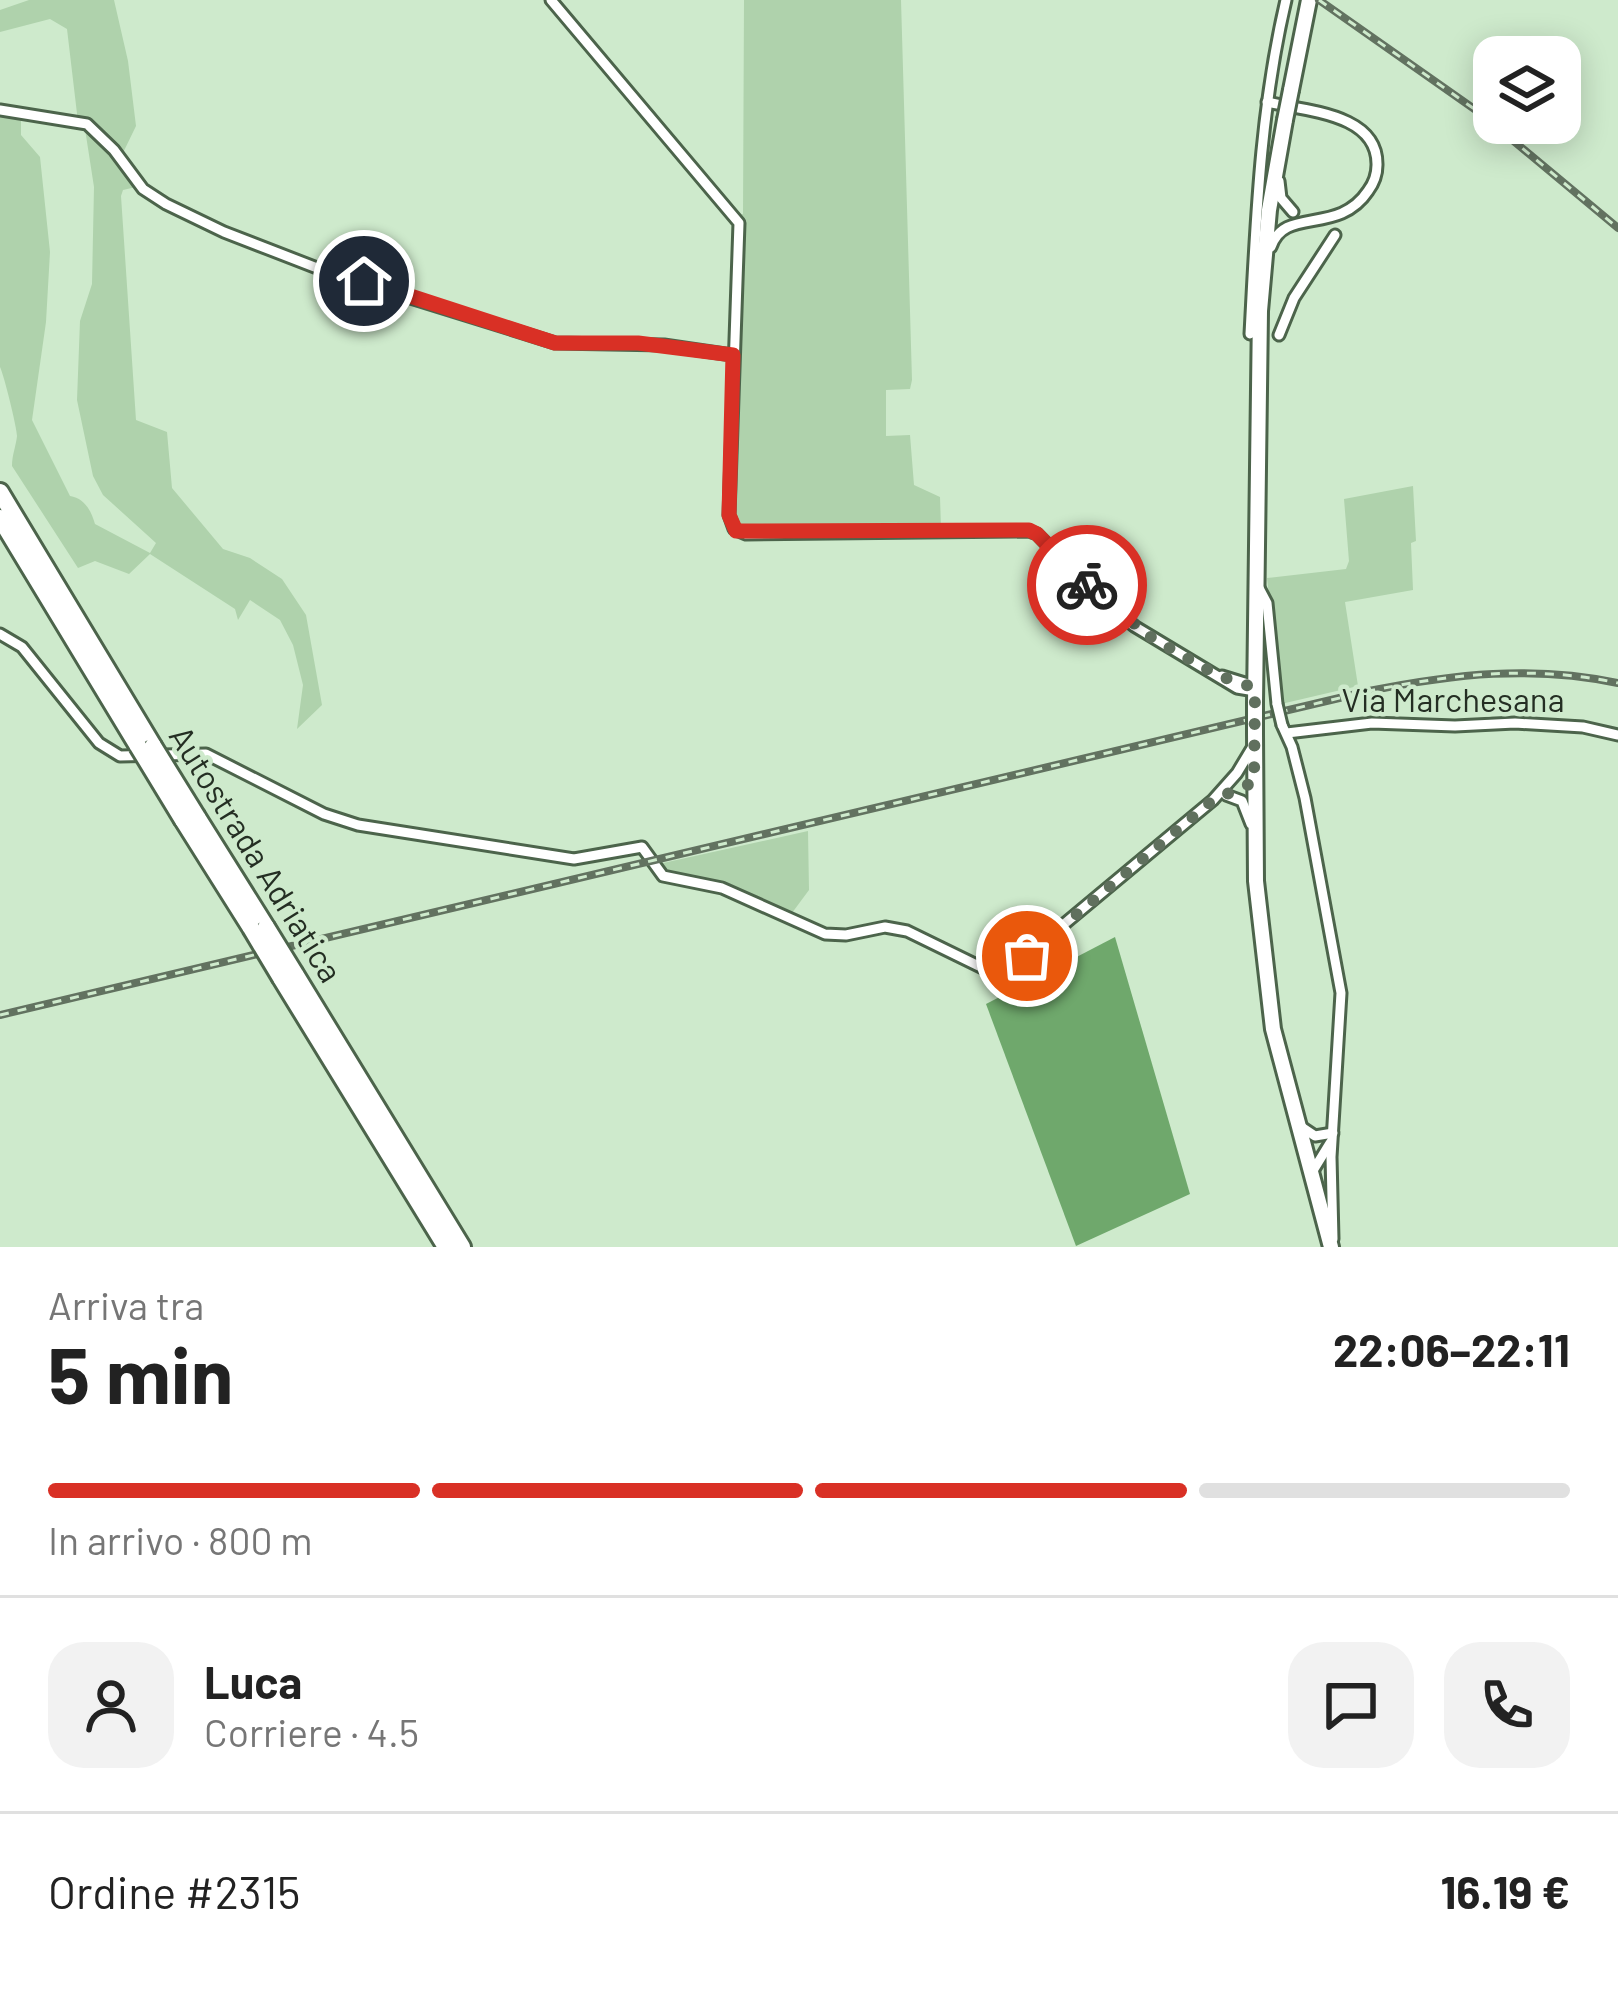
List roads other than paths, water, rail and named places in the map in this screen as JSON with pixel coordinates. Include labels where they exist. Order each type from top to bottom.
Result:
[{"type":"highway","name":"Autostrada Adriatica","points":[[0,491],[190,819],[462,1247]]},
{"type":"highway","name":"Autostrada Adriatica","points":[[0,518],[146,746]]},
{"type":"highway","name":"Autostrada Adriatica","points":[[288,976],[446,1247]]},
{"type":"main road","points":[[1308,6],[1269,210],[1263,274],[1254,834],[1260,932],[1274,1029],[1331,1247]]},
{"type":"street","points":[[551,0],[739,223],[729,515],[736,531],[1029,530],[1134,626],[1255,697]]},
{"type":"street","points":[[1250,334],[1267,102],[1286,0]]},
{"type":"street","points":[[1263,274],[1275,234],[1284,226],[1346,213],[1369,190],[1378,165],[1372,142],[1362,129],[1346,120],[1267,102]]},
{"type":"street","points":[[0,110],[87,124],[143,189],[166,204],[330,273],[555,343],[638,343],[733,355]]},
{"type":"street","points":[[1282,138],[1279,192],[1293,212]]},
{"type":"street","points":[[1269,210],[1322,220]]},
{"type":"street","points":[[1269,210],[1279,219],[1300,223]]},
{"type":"street","points":[[1279,335],[1294,298],[1335,235]]},
{"type":"street","points":[[1258,586],[1267,603],[1277,704],[1321,871],[1341,993],[1330,1157],[1325,1174],[1311,1175]]},
{"type":"street","points":[[0,634],[22,647],[99,743],[114,754],[206,754],[324,814],[358,825],[574,859],[642,848],[648,850],[660,874],[722,888],[816,932],[839,936],[897,928],[992,972],[1001,972],[1027,956],[1213,800],[1254,782]]},
{"type":"street","points":[[1222,676],[1248,669],[1256,656]]},
{"type":"street","name":"Via Marchesana","points":[[1284,729],[1386,722],[1550,724],[1618,734]]},
{"type":"street","points":[[1227,790],[1255,739]]},
{"type":"street","points":[[1227,790],[1242,801],[1254,834]]},
{"type":"street","points":[[1298,1124],[1315,1136],[1334,1132]]},
{"type":"street","points":[[1311,1175],[1334,1132]]},
{"type":"street","points":[[1330,1157],[1331,1247]]},
{"type":"railway","points":[[1319,0],[1480,113],[1618,228]]},
{"type":"railway","points":[[0,1015],[1369,691],[1431,680],[1524,673],[1618,683]]}]
